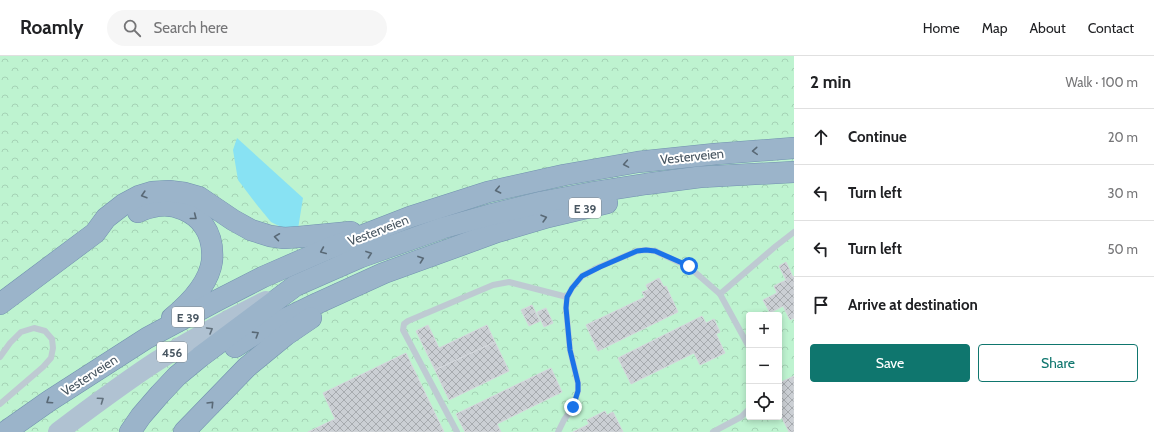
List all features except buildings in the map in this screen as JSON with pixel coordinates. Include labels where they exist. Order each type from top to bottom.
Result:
[{"type":"highway","name":"Vesterveien","points":[[5,432],[49,401],[147,338],[263,277],[325,250],[410,217],[488,192],[564,175],[638,162],[794,148]]},
{"type":"highway","name":"Vesterveien","points":[[130,432],[146,410],[177,376],[200,356],[295,286],[360,258],[443,228],[542,202],[609,189],[700,177],[794,172]]},
{"type":"highway","name":"E 39","points":[[142,432],[156,416],[209,365],[258,332],[384,273],[497,232],[593,206],[648,195],[700,188],[761,185],[794,177]]},
{"type":"highway","name":"E 39","points":[[0,304],[95,233],[106,218],[124,204],[139,196],[152,192],[168,191],[185,193],[199,197],[232,220],[251,230],[270,236],[284,238],[299,237],[385,227]]},
{"type":"highway","name":"E 39","points":[[95,233],[113,227],[130,215],[144,209],[160,205],[174,206],[185,210],[196,217],[204,225],[210,238],[212,262],[202,287],[180,311],[147,338]]},
{"type":"highway","name":"E 39","points":[[184,432],[247,367],[286,335],[315,315],[384,273]]},
{"type":"main road","name":"Vesterveien","points":[[58,432],[157,361],[229,320],[295,286]]},
{"type":"lane","points":[[720,294],[794,232]]},
{"type":"lane","points":[[558,432],[573,407],[578,391],[566,308],[567,297],[582,276],[600,267],[637,251],[646,250],[655,251],[689,266],[720,294],[746,342]]},
{"type":"lane","points":[[457,432],[404,330],[404,324],[493,285],[507,282],[567,297]]},
{"type":"lane","points":[[0,357],[10,343],[21,332],[34,328],[45,331],[52,339],[54,348],[51,358],[43,367],[0,404]]},
{"type":"lane","points":[[713,432],[741,417],[746,412]]},
{"type":"green space","points":[[0,56],[794,56],[794,432],[0,432]]},
{"type":"water","points":[[237,138],[303,198],[297,235],[271,222],[238,180],[233,150]]},
{"type":"route","points":[[573,407],[578,391],[578,383],[570,350],[566,308],[567,297],[572,288],[582,276],[637,251],[655,251],[689,266]]}]
